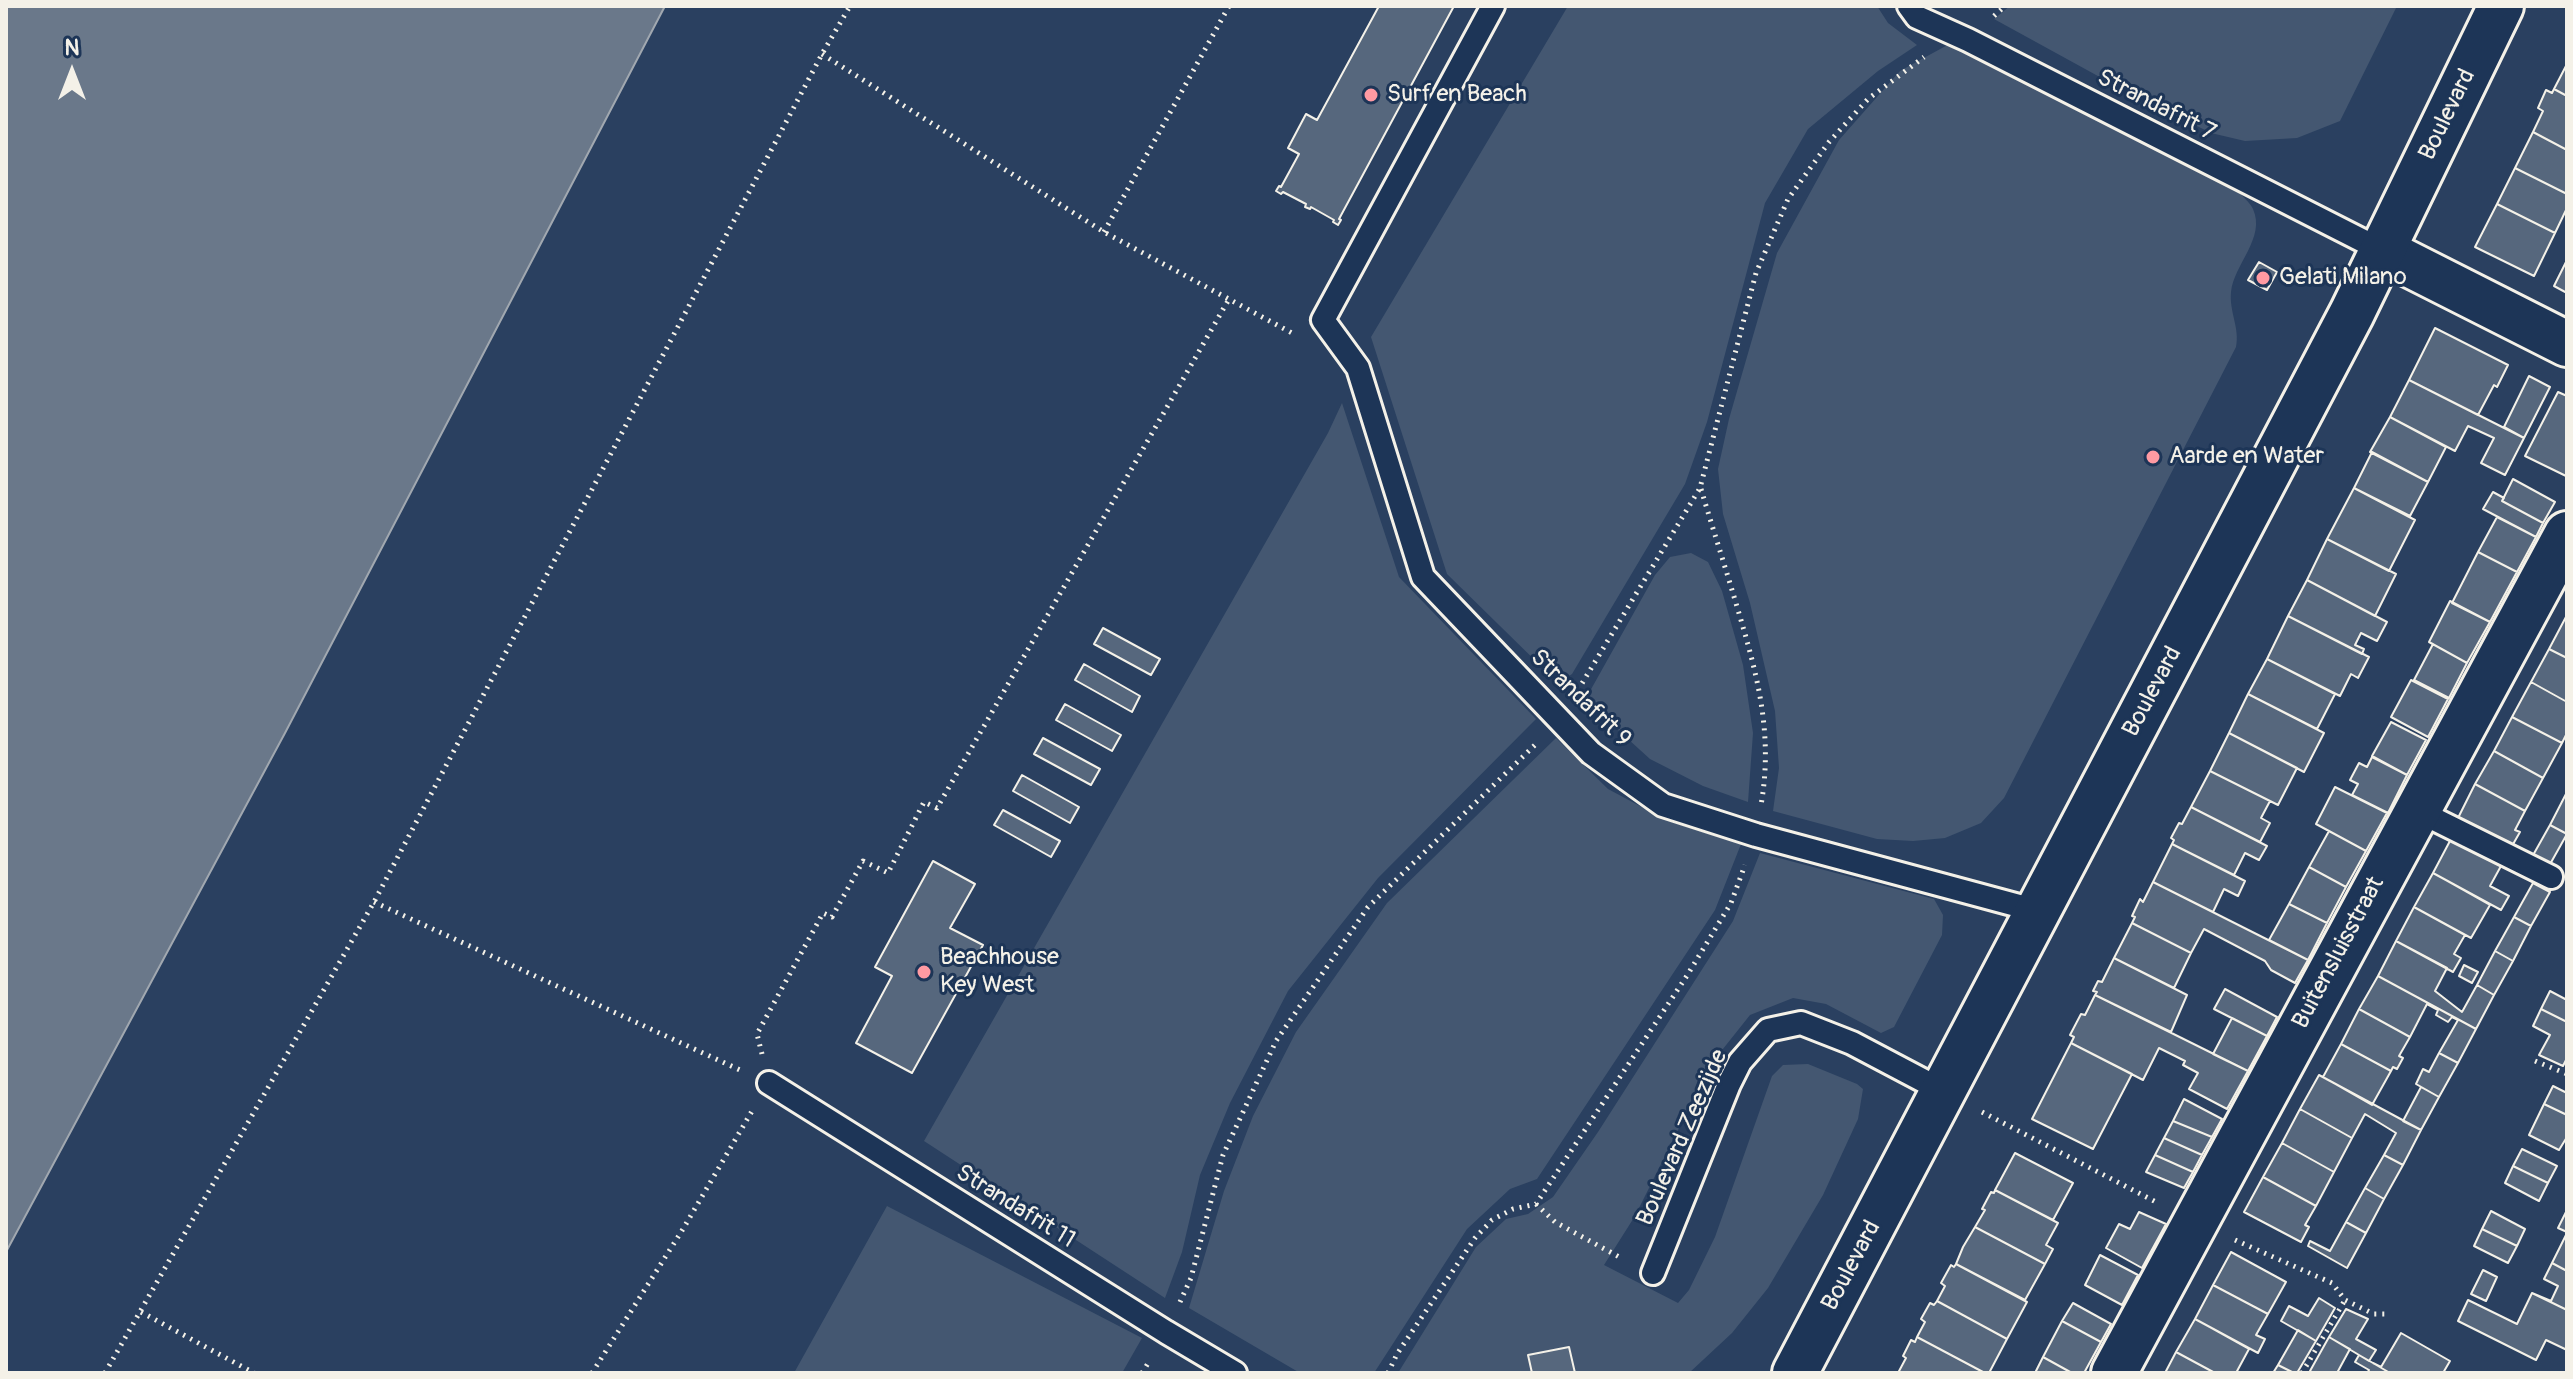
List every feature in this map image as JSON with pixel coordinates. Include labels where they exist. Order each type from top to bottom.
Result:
[{"type":"street","name":"Boulevard","points":[[1795,1373],[2383,251],[2501,6]]},
{"type":"street","points":[[2383,251],[2567,344]]},
{"type":"street","name":"Buitensluisstraat","points":[[2114,1373],[2567,534]]},
{"type":"lane","name":"Strandafrit 9","points":[[1493,6],[1323,320],[1358,368],[1423,577],[1591,753],[1663,805],[1756,835],[2038,911]]},
{"type":"lane","name":"Strandafrit 7","points":[[1909,6],[1917,17],[2383,251]]},
{"type":"lane","points":[[2416,810],[2551,877]]},
{"type":"lane","name":"Boulevard Zeezijde","points":[[1653,1273],[1729,1084],[1740,1062],[1768,1030],[1801,1023],[1852,1043],[1943,1091]]},
{"type":"lane","name":"Strandafrit 11","points":[[769,1083],[1235,1373]]},
{"type":"path","points":[[105,1373],[374,902],[850,6]]},
{"type":"path","points":[[1104,232],[1229,6]]},
{"type":"path","points":[[1166,1332],[1191,1278],[1223,1155],[1276,1041],[1368,907],[1560,720],[1700,488],[1756,273],[1788,199],[1829,142],[1868,99],[1922,58],[1968,40],[2005,6]]},
{"type":"path","points":[[822,54],[1104,232],[1293,334]]},
{"type":"path","points":[[592,1373],[683,1229],[769,1083],[757,1034],[823,913],[832,917],[863,861],[888,873],[924,802],[937,808],[1229,299]]},
{"type":"path","points":[[1388,1373],[1397,1354],[1475,1238],[1492,1220],[1513,1209],[1536,1204],[1724,915],[1756,835],[1765,783],[1766,729],[1757,672],[1700,488]]},
{"type":"path","points":[[374,902],[769,1083]]},
{"type":"path","points":[[2535,1061],[2567,1074]]},
{"type":"path","points":[[1943,1091],[2195,1222],[2332,1283],[2345,1300],[2374,1314],[2390,1314]]},
{"type":"path","points":[[1536,1204],[1555,1222],[1609,1252]]},
{"type":"path","points":[[2302,1373],[2345,1300]]},
{"type":"path","points":[[141,1312],[254,1373]]},
{"type":"shaded area","points":[[6,6],[665,6],[285,733],[6,1252]]},
{"type":"shaded area","points":[[1568,6],[1877,6],[1888,23],[1917,45],[1878,71],[1808,129],[1765,203],[1707,422],[1685,484],[1572,674],[1562,681],[1552,677],[1447,574],[1371,337]]},
{"type":"shaded area","points":[[2010,6],[2397,6],[2340,121],[2297,138],[2245,141],[2211,133],[1994,19]]},
{"type":"shaded area","points":[[1953,42],[2241,194],[2253,209],[2256,220],[2253,241],[2231,292],[2236,347],[2004,798],[1981,823],[1945,838],[1913,841],[1877,839],[1773,811],[1779,768],[1775,711],[1750,603],[1723,514],[1718,469],[1729,419],[1777,253],[1839,140],[1900,71]]},
{"type":"shaded area","points":[[1342,403],[1399,577],[1536,719],[1378,878],[1288,991],[1230,1103],[1200,1175],[1182,1252],[1165,1298],[924,1141],[1328,433]]},
{"type":"shaded area","points":[[1691,553],[1708,562],[1722,591],[1743,665],[1753,733],[1748,802],[1703,786],[1650,759],[1585,700],[1655,575],[1670,557]]},
{"type":"shaded area","points":[[1556,738],[1608,789],[1668,821],[1741,844],[1715,910],[1537,1179],[1510,1189],[1467,1229],[1374,1373],[1300,1373],[1189,1308],[1224,1191],[1253,1116],[1296,1032],[1387,903]]},
{"type":"shaded area","points":[[1760,853],[1934,899],[1943,915],[1942,935],[1894,1027],[1881,1033],[1826,1004],[1793,998],[1750,1015],[1711,1064],[1635,1216],[1604,1265],[1678,1303],[1689,1290],[1715,1237],[1772,1076],[1783,1065],[1808,1064],[1863,1089],[1858,1119],[1823,1195],[1768,1288],[1732,1333],[1689,1373],[1575,1373],[1569,1347],[1528,1355],[1532,1373],[1398,1373],[1476,1247],[1506,1219],[1528,1214],[1553,1197],[1733,921]]},
{"type":"shaded area","points":[[887,1206],[1142,1338],[1122,1373],[794,1373]]},
{"type":"building","points":[[1379,6],[1454,6],[1338,225],[1311,207],[1305,207],[1306,204],[1276,191],[1299,154],[1288,148],[1306,114],[1317,120]]},
{"type":"building","points":[[2567,64],[2567,96],[2554,89]]},
{"type":"building","points":[[2554,89],[2567,96],[2567,150],[2533,132],[2543,111],[2538,108],[2546,90],[2552,93]]},
{"type":"building","points":[[2533,132],[2567,150],[2567,194],[2515,168]]},
{"type":"building","points":[[2515,168],[2567,194],[2567,208],[2555,233],[2497,204]]},
{"type":"building","points":[[2497,204],[2555,233],[2534,276],[2475,247]]},
{"type":"building","points":[[2567,260],[2567,293],[2554,286]]},
{"type":"building","points":[[2259,262],[2277,272],[2267,290],[2248,280]]},
{"type":"building","points":[[2435,328],[2508,365],[2478,415],[2409,380]]},
{"type":"building","points":[[2529,376],[2550,387],[2524,438],[2504,427]]},
{"type":"building","points":[[2409,380],[2524,438],[2505,475],[2481,463],[2494,438],[2468,426],[2455,451],[2390,417]]},
{"type":"building","points":[[2558,392],[2567,396],[2566,476],[2525,456]]},
{"type":"building","points":[[2390,417],[2446,447],[2428,482],[2370,452]]},
{"type":"building","points":[[2372,452],[2428,482],[2410,516],[2354,488]]},
{"type":"building","points":[[2513,479],[2555,502],[2543,523],[2502,501]]},
{"type":"building","points":[[2354,488],[2415,520],[2389,571],[2327,539]]},
{"type":"building","points":[[2493,492],[2504,498],[2502,501],[2543,523],[2536,537],[2483,509]]},
{"type":"building","points":[[2497,517],[2536,537],[2517,572],[2478,552]]},
{"type":"building","points":[[2327,539],[2396,574],[2375,616],[2307,580]]},
{"type":"building","points":[[2478,552],[2517,572],[2490,622],[2452,603]]},
{"type":"building","points":[[2307,580],[2387,622],[2377,641],[2361,633],[2355,645],[2364,649],[2362,654],[2288,616]]},
{"type":"building","points":[[2450,601],[2490,622],[2467,663],[2429,642]]},
{"type":"building","points":[[2567,615],[2567,658],[2549,649]]},
{"type":"building","points":[[2288,616],[2369,657],[2358,678],[2351,674],[2340,696],[2267,659]]},
{"type":"building","points":[[1103,628],[1160,659],[1151,675],[1094,644]]},
{"type":"building","points":[[2433,644],[2467,663],[2449,698],[2414,680]]},
{"type":"building","points":[[2549,649],[2567,658],[2567,702],[2531,682]]},
{"type":"building","points":[[2267,659],[2335,694],[2317,729],[2248,694]]},
{"type":"building","points":[[1084,664],[1140,696],[1132,712],[1075,680]]},
{"type":"building","points":[[2411,680],[2448,699],[2428,737],[2391,717]]},
{"type":"building","points":[[2531,682],[2567,702],[2567,733],[2562,743],[2512,717]]},
{"type":"building","points":[[2248,694],[2324,733],[2304,772],[2229,733]]},
{"type":"building","points":[[1065,704],[1121,735],[1112,751],[1056,720]]},
{"type":"building","points":[[2512,717],[2562,743],[2543,778],[2494,751]]},
{"type":"building","points":[[2391,722],[2426,740],[2407,775],[2372,756]]},
{"type":"building","points":[[2229,733],[2297,768],[2278,805],[2210,771]]},
{"type":"building","points":[[1043,738],[1100,769],[1091,785],[1034,754]]},
{"type":"building","points":[[2494,751],[2543,778],[2525,811],[2475,784]]},
{"type":"building","points":[[2372,757],[2407,775],[2388,813],[2352,795],[2358,784],[2350,780],[2359,763],[2367,767]]},
{"type":"building","points":[[2210,771],[2270,801],[2261,818],[2270,823],[2260,842],[2191,807]]},
{"type":"building","points":[[1022,775],[1079,807],[1070,823],[1013,791]]},
{"type":"building","points":[[2475,784],[2525,811],[2515,830],[2520,832],[2512,846],[2458,818]]},
{"type":"building","points":[[2335,787],[2387,813],[2366,851],[2316,824]]},
{"type":"building","points":[[2567,792],[2567,834],[2550,825]]},
{"type":"building","points":[[2191,807],[2267,846],[2259,860],[2245,853],[2234,875],[2172,844],[2174,840],[2171,838]]},
{"type":"building","points":[[1003,810],[1060,841],[1051,857],[994,825]]},
{"type":"building","points":[[2550,825],[2567,834],[2549,866],[2532,857]]},
{"type":"building","points":[[2329,831],[2366,851],[2346,887],[2309,867]]},
{"type":"building","points":[[2451,839],[2501,866],[2490,886],[2509,896],[2501,910],[2433,873]]},
{"type":"building","points":[[2172,844],[2245,881],[2238,896],[2224,889],[2213,912],[2153,882]]},
{"type":"building","points":[[933,861],[975,884],[950,928],[983,945],[912,1073],[856,1043],[892,976],[875,967]]},
{"type":"building","points":[[2309,867],[2346,887],[2327,923],[2289,904]]},
{"type":"building","points":[[2433,873],[2490,905],[2471,938],[2414,907]]},
{"type":"building","points":[[2153,882],[2308,960],[2295,983],[2271,970],[2265,961],[2204,929],[2191,953],[2132,923],[2140,899],[2143,902]]},
{"type":"building","points":[[2533,883],[2550,892],[2531,926],[2514,917]]},
{"type":"building","points":[[2289,904],[2327,923],[2308,960],[2269,940]]},
{"type":"building","points":[[2414,907],[2465,935],[2454,954],[2461,958],[2453,972],[2396,941]]},
{"type":"building","points":[[2514,917],[2531,926],[2513,961],[2495,951]]},
{"type":"building","points":[[2132,923],[2191,953],[2174,988],[2114,958]]},
{"type":"building","points":[[2396,941],[2447,968],[2435,991],[2462,1012],[2477,985],[2494,995],[2476,1029],[2378,976]]},
{"type":"building","points":[[2495,951],[2513,961],[2494,995],[2477,985]]},
{"type":"building","points":[[2114,958],[2187,995],[2171,1032],[2095,995],[2097,992],[2093,991],[2098,981],[2102,982]]},
{"type":"building","points":[[2464,965],[2478,972],[2472,983],[2459,976]]},
{"type":"building","points":[[2378,976],[2476,1029],[2458,1063],[2439,1053],[2458,1020],[2452,1017],[2448,1022],[2436,1015],[2438,1010],[2427,1004],[2410,1037],[2359,1009]]},
{"type":"building","points":[[2225,989],[2277,1017],[2267,1036],[2214,1009]]},
{"type":"building","points":[[2550,991],[2567,1000],[2567,1022],[2541,1009]]},
{"type":"building","points":[[2095,995],[2248,1071],[2227,1109],[2189,1089],[2198,1073],[2183,1065],[2185,1061],[2159,1048],[2143,1080],[2071,1043],[2074,1037],[2070,1035]]},
{"type":"building","points":[[2359,1009],[2410,1037],[2399,1056],[2403,1058],[2397,1069],[2393,1067],[2391,1071],[2341,1044]]},
{"type":"building","points":[[2541,1009],[2567,1022],[2567,1058],[2563,1066],[2539,1055],[2550,1035],[2533,1026]]},
{"type":"building","points":[[2232,1018],[2267,1036],[2248,1071],[2213,1054]]},
{"type":"building","points":[[2071,1043],[2132,1074],[2093,1149],[2032,1119]]},
{"type":"building","points":[[2341,1044],[2391,1071],[2372,1105],[2323,1077]]},
{"type":"building","points":[[2439,1053],[2458,1063],[2439,1097],[2416,1084],[2423,1069],[2429,1072]]},
{"type":"building","points":[[2319,1075],[2421,1130],[2403,1165],[2384,1155],[2396,1133],[2365,1114],[2352,1138],[2300,1109]]},
{"type":"building","points":[[2553,1086],[2567,1093],[2567,1115],[2544,1104]]},
{"type":"building","points":[[2421,1087],[2439,1097],[2421,1130],[2403,1121]]},
{"type":"building","points":[[2184,1099],[2222,1119],[2212,1137],[2173,1121]]},
{"type":"building","points":[[2544,1104],[2567,1115],[2567,1137],[2559,1150],[2529,1135]]},
{"type":"building","points":[[2300,1109],[2352,1138],[2334,1172],[2282,1143]]},
{"type":"building","points":[[2173,1121],[2212,1137],[2202,1155],[2164,1138]]},
{"type":"building","points":[[2164,1138],[2202,1155],[2193,1172],[2155,1155]]},
{"type":"building","points":[[2282,1143],[2334,1172],[2316,1206],[2263,1177]]},
{"type":"building","points":[[2522,1149],[2557,1166],[2548,1183],[2513,1166]]},
{"type":"building","points":[[2015,1153],[2073,1183],[2053,1220],[1995,1190]]},
{"type":"building","points":[[2155,1155],[2193,1172],[2184,1188],[2146,1172]]},
{"type":"building","points":[[2384,1155],[2403,1165],[2384,1199],[2365,1188]]},
{"type":"building","points":[[2513,1166],[2548,1183],[2539,1201],[2505,1183]]},
{"type":"building","points":[[2263,1177],[2316,1206],[2305,1225],[2309,1227],[2301,1242],[2244,1212]]},
{"type":"building","points":[[2365,1188],[2384,1199],[2366,1233],[2346,1222]]},
{"type":"building","points":[[1995,1190],[2058,1223],[2046,1245],[2053,1249],[2045,1264],[1975,1227],[1991,1192]]},
{"type":"building","points":[[2567,1210],[2567,1232],[2558,1228]]},
{"type":"building","points":[[2491,1211],[2525,1229],[2517,1246],[2482,1229]]},
{"type":"building","points":[[2139,1212],[2166,1224],[2142,1268],[2106,1248],[2119,1224],[2130,1229]]},
{"type":"building","points":[[2346,1222],[2366,1233],[2347,1268],[2308,1246],[2310,1241],[2330,1251]]},
{"type":"building","points":[[1975,1227],[2045,1264],[2025,1300],[1956,1264]]},
{"type":"building","points":[[2482,1229],[2517,1246],[2508,1263],[2474,1246]]},
{"type":"building","points":[[2567,1233],[2567,1271],[2552,1263]]},
{"type":"building","points":[[2231,1252],[2286,1282],[2268,1314],[2213,1285]]},
{"type":"building","points":[[2100,1255],[2138,1275],[2122,1305],[2085,1285]]},
{"type":"building","points":[[2552,1263],[2567,1271],[2567,1310],[2532,1293],[2551,1301],[2558,1286],[2544,1279]]},
{"type":"building","points":[[1956,1264],[2027,1302],[2007,1339],[1937,1301],[1945,1286],[1941,1283],[1951,1265],[1954,1267]]},
{"type":"building","points":[[2483,1270],[2497,1277],[2486,1301],[2471,1294]]},
{"type":"building","points":[[2213,1285],[2268,1314],[2256,1335],[2265,1339],[2258,1353],[2195,1319]]},
{"type":"building","points":[[2532,1293],[2567,1310],[2567,1350],[2546,1340],[2536,1360],[2458,1321],[2468,1300],[2517,1324]]},
{"type":"building","points":[[2319,1298],[2335,1308],[2316,1341],[2281,1321],[2289,1306],[2308,1316]]},
{"type":"building","points":[[1937,1301],[2007,1339],[1989,1373],[1917,1337],[1925,1322],[1921,1319],[1930,1303],[1934,1305]]},
{"type":"building","points":[[2073,1303],[2111,1324],[2101,1342],[2062,1321]]},
{"type":"building","points":[[2346,1309],[2368,1319],[2356,1339],[2376,1350],[2369,1361],[2329,1337]]},
{"type":"building","points":[[2195,1319],[2249,1349],[2236,1373],[2215,1373],[2176,1352]]},
{"type":"building","points":[[2062,1321],[2101,1342],[2084,1373],[2072,1373],[2043,1357]]},
{"type":"building","points":[[2298,1330],[2316,1341],[2297,1373],[2294,1373],[2278,1365]]},
{"type":"building","points":[[2401,1333],[2450,1361],[2443,1373],[2390,1373],[2373,1363],[2381,1367]]},
{"type":"building","points":[[1917,1337],[1983,1372],[1898,1373],[1911,1340],[1915,1342]]},
{"type":"building","points":[[2329,1337],[2350,1349],[2337,1373],[2313,1373],[2310,1371]]},
{"type":"building","points":[[1569,1347],[1575,1373],[1532,1373],[1528,1355]]},
{"type":"building","points":[[2176,1352],[2215,1373],[2165,1373]]},
{"type":"building","points":[[2359,1355],[2390,1373],[2367,1373],[2369,1370],[2355,1362]]},
{"type":"building","points":[[2043,1357],[2072,1373],[2035,1373]]},
{"type":"building","points":[[2278,1365],[2294,1373],[2273,1373]]},
{"type":"place","name":"Surf en Beach","points":[[1371,95]]},
{"type":"place","name":"Gelati Milano","points":[[2263,278]]},
{"type":"place","name":"Aarde en Water","points":[[2153,457]]},
{"type":"place","name":"Beachhouse Key West","points":[[924,972]]}]
